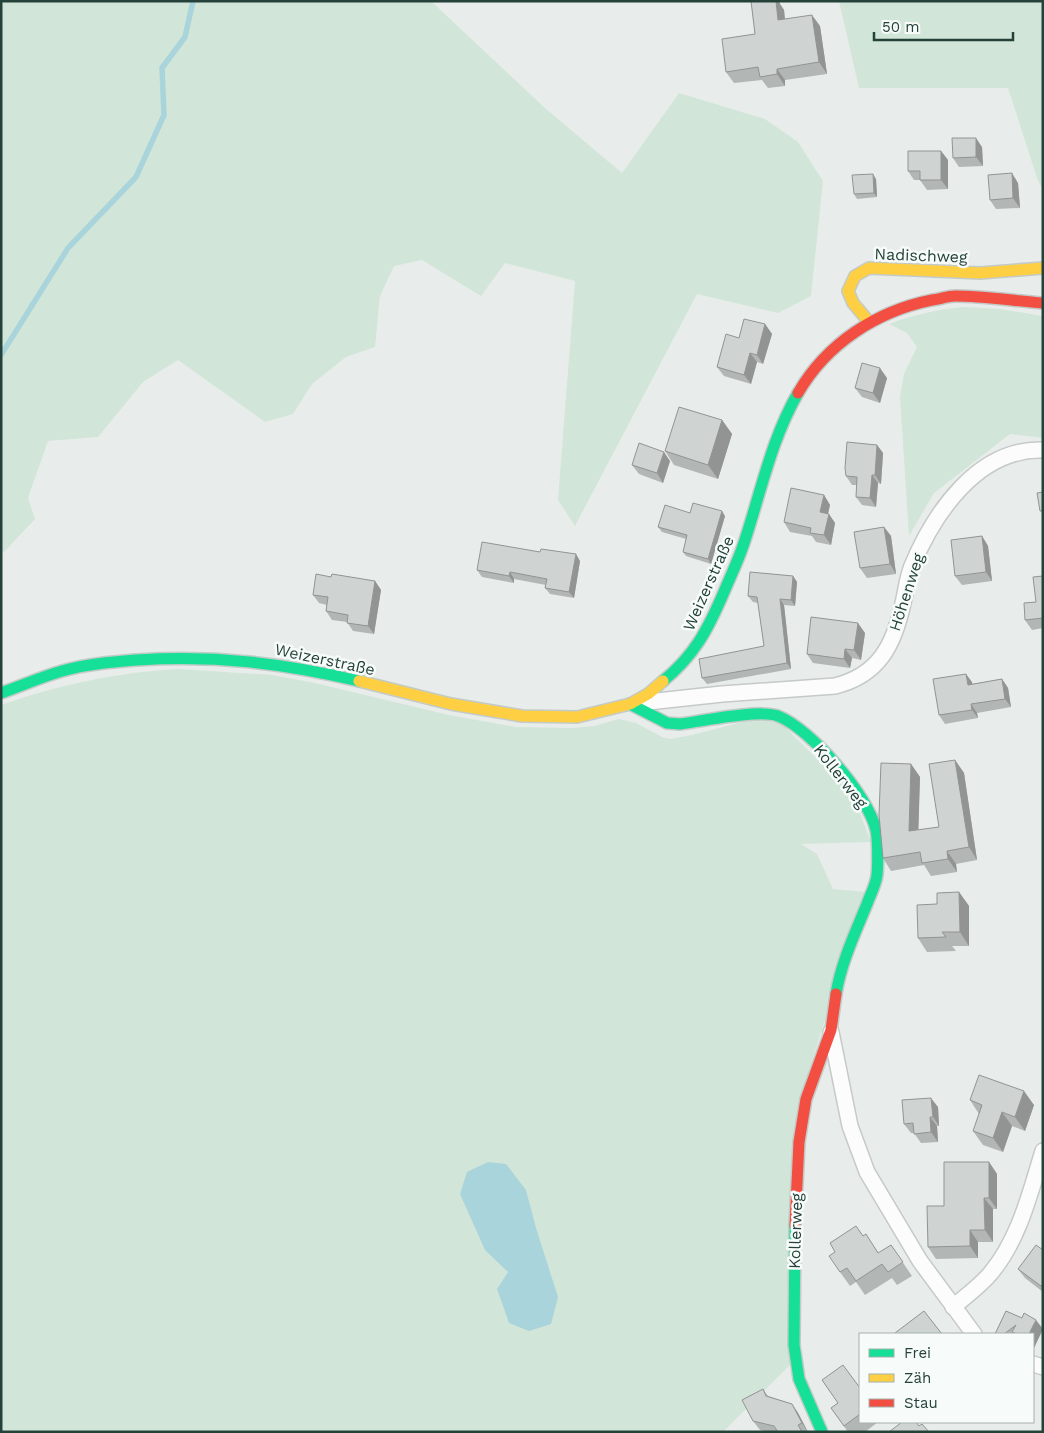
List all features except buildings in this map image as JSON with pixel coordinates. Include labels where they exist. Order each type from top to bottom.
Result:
[{"type":"main road","name":"Nadischweg","points":[[869,322],[852,303],[848,291],[854,277],[869,268],[980,273],[1043,268]]},
{"type":"main road","name":"Weizerstraße","points":[[1,693],[62,671],[112,662],[169,658],[213,658],[316,671],[451,704],[522,716],[577,716],[630,704],[648,694],[674,672],[695,649],[711,622],[753,517],[770,454],[791,404],[805,381],[835,347],[869,322],[913,304],[954,296],[1043,302]]},
{"type":"main road","name":"Kollerweg","points":[[630,704],[666,723],[680,724],[753,713],[766,713],[778,716],[795,725],[818,744],[857,792],[874,822],[877,836],[877,876],[839,976],[831,1030],[810,1085],[802,1121],[796,1169],[793,1328],[796,1364],[804,1393],[822,1432]]},
{"type":"street","name":"Höhenweg","points":[[630,704],[722,694],[835,686],[861,677],[870,670],[888,646],[901,610],[911,568],[929,530],[948,503],[970,479],[1001,457],[1033,450],[1043,450]]},
{"type":"street","name":"Kollerweg","points":[[831,1030],[850,1126],[866,1172],[912,1248],[973,1333]]},
{"type":"street","points":[[953,1307],[982,1282],[1007,1250],[1043,1151]]},
{"type":"green space","points":[[1,1],[431,1],[546,109],[622,173],[679,93],[765,119],[798,142],[823,181],[811,296],[778,313],[697,294],[575,526],[558,500],[575,281],[505,263],[481,296],[422,260],[394,266],[380,296],[375,347],[346,357],[312,384],[293,414],[265,422],[178,360],[143,382],[98,437],[48,441],[28,498],[35,519],[1,553]]},
{"type":"green space","points":[[839,1],[1043,1],[1043,189],[1038,181],[1008,88],[859,88]]},
{"type":"green space","points":[[964,307],[1000,309],[1043,316],[1043,438],[1010,434],[934,493],[909,536],[900,397],[904,374],[917,347],[907,333],[889,324],[926,313]]},
{"type":"green space","points":[[178,669],[272,675],[315,683],[449,715],[516,727],[571,728],[594,726],[619,719],[636,723],[662,737],[670,739],[754,719],[781,723],[853,795],[871,842],[801,844],[817,854],[833,889],[866,892],[801,1095],[790,1365],[723,1432],[1,1432],[1,705],[67,685],[132,673]],"holes":[[[526,1190],[537,1231],[497,1289],[508,1272]]]},
{"type":"water","points":[[488,1162],[506,1164],[526,1190],[558,1297],[551,1324],[529,1331],[509,1323],[497,1289],[508,1272],[485,1250],[460,1194],[467,1172]]},
{"type":"waterway","points":[[1,355],[68,248],[136,177],[164,115],[162,68],[185,37],[193,1]]},
{"type":"traffic: fast","points":[[663,681],[684,661],[700,641],[718,605],[742,549],[767,467],[781,429],[798,393]]},
{"type":"traffic: fast","points":[[1,693],[54,673],[80,667],[137,660],[166,659],[221,660],[276,665],[359,681]]},
{"type":"traffic: fast","points":[[630,704],[667,723],[680,724],[758,714],[778,716],[806,734],[850,782],[862,799],[876,830],[877,871],[874,886],[845,960],[836,994]]},
{"type":"traffic: fast","points":[[795,1225],[794,1345],[799,1379],[822,1432]]},
{"type":"traffic: slow","points":[[869,322],[853,303],[848,291],[855,276],[869,268],[980,273],[1043,268]]},
{"type":"traffic: slow","points":[[359,681],[451,704],[522,716],[577,717],[630,704],[648,694],[663,681]]},
{"type":"traffic: jam","points":[[798,393],[823,359],[839,345],[855,332],[892,312],[912,305],[952,296],[1043,303]]},
{"type":"traffic: jam","points":[[795,1225],[799,1142],[806,1099],[831,1030],[836,994]]}]
